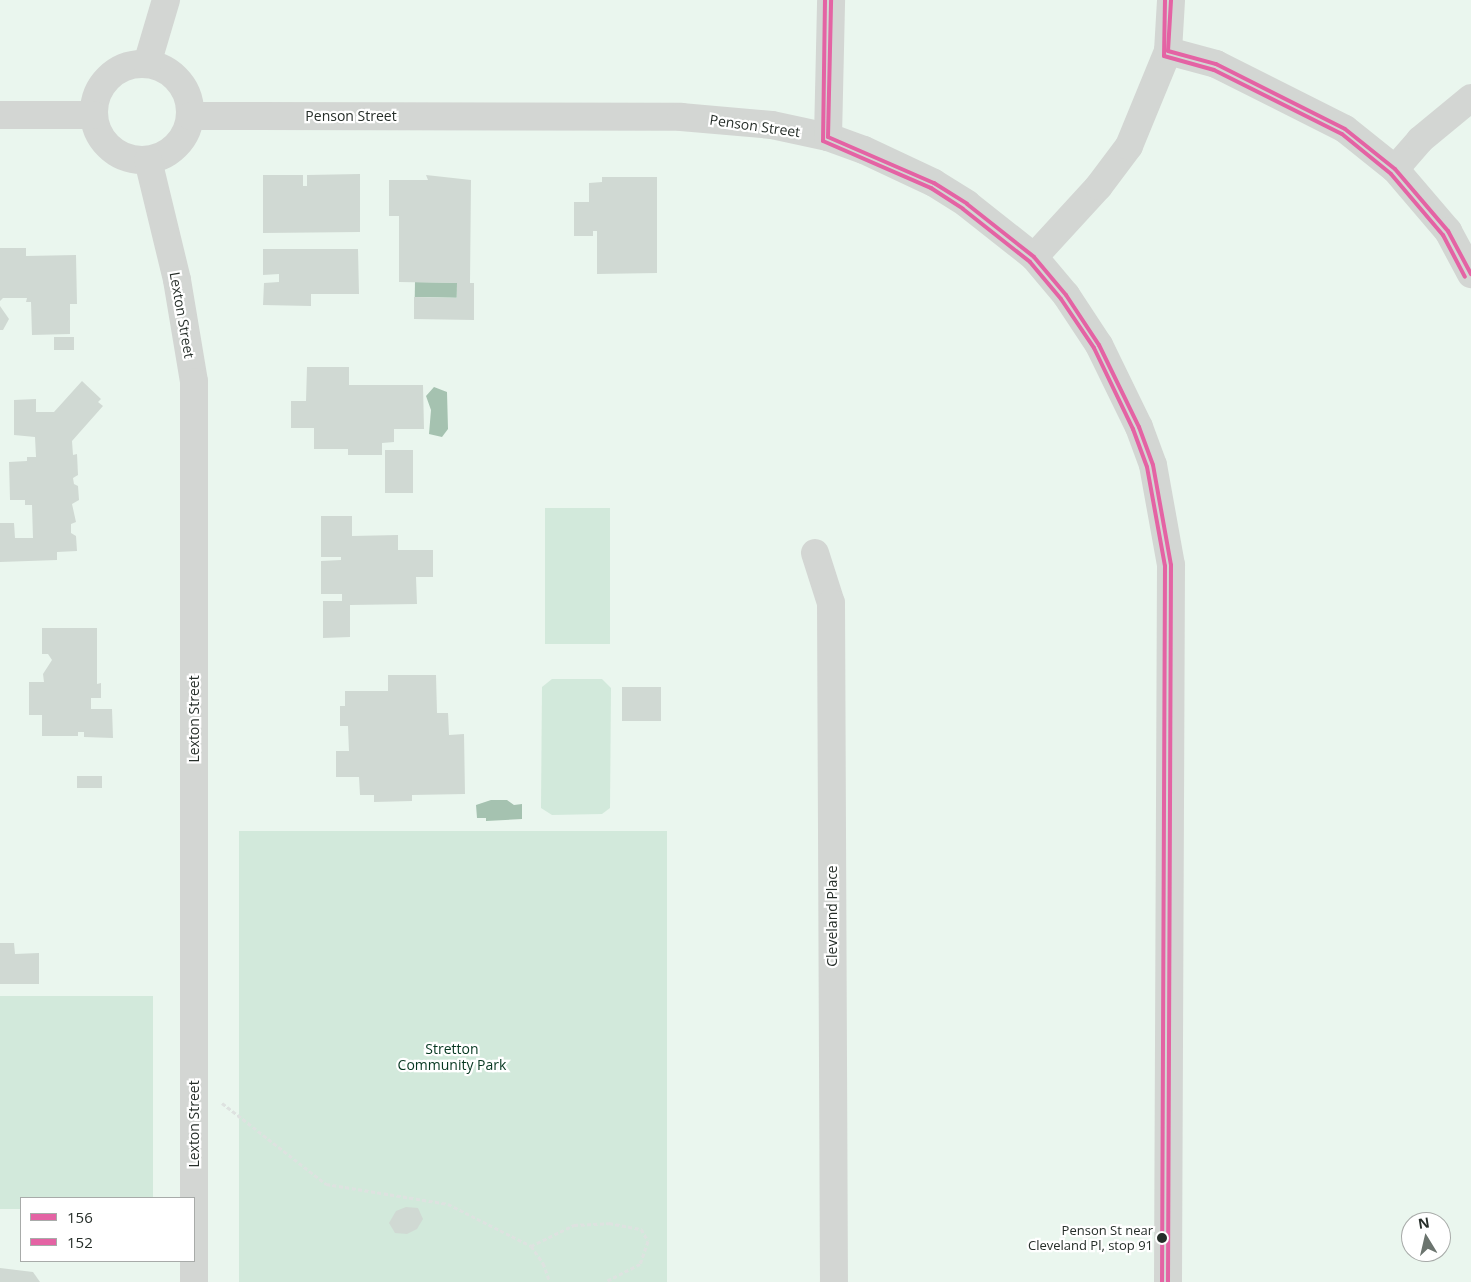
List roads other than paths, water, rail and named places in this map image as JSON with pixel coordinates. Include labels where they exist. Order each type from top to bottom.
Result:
[{"type":"street","points":[[147,64],[166,0]]},
{"type":"street","points":[[828,137],[831,0]]},
{"type":"street","points":[[1034,256],[1099,186],[1129,146],[1168,51],[1171,0]]},
{"type":"street","points":[[1168,51],[1216,64],[1284,96],[1345,129],[1395,169],[1448,231],[1471,274]]},
{"type":"street","points":[[147,64],[162,67],[175,76],[187,94],[191,116],[186,132],[177,146],[164,156],[148,160],[132,160],[105,144],[97,131],[93,115],[99,88],[108,77],[120,68],[147,64]]},
{"type":"street","points":[[1395,169],[1420,140],[1471,98]]},
{"type":"street","points":[[0,115],[93,115]]},
{"type":"street","name":"Penson Street","points":[[191,116],[681,117],[772,125],[828,137],[896,164],[934,183],[968,204],[1034,256],[1066,295],[1099,345],[1139,427],[1153,465],[1171,565],[1168,1282]]},
{"type":"street","name":"Lexton Street","points":[[148,160],[177,280],[194,382],[194,1197]]},
{"type":"street","name":"Cleveland Place","points":[[815,553],[831,603],[834,1282]]},
{"type":"street","name":"Lexton Street","points":[[194,1262],[194,1282]]},
{"type":"place","name":"Penson St near Cleveland Pl, stop 91","points":[[1162,1238]]},
{"type":"park label","name":"Stretton Community Park","points":[[452,1058]]}]
